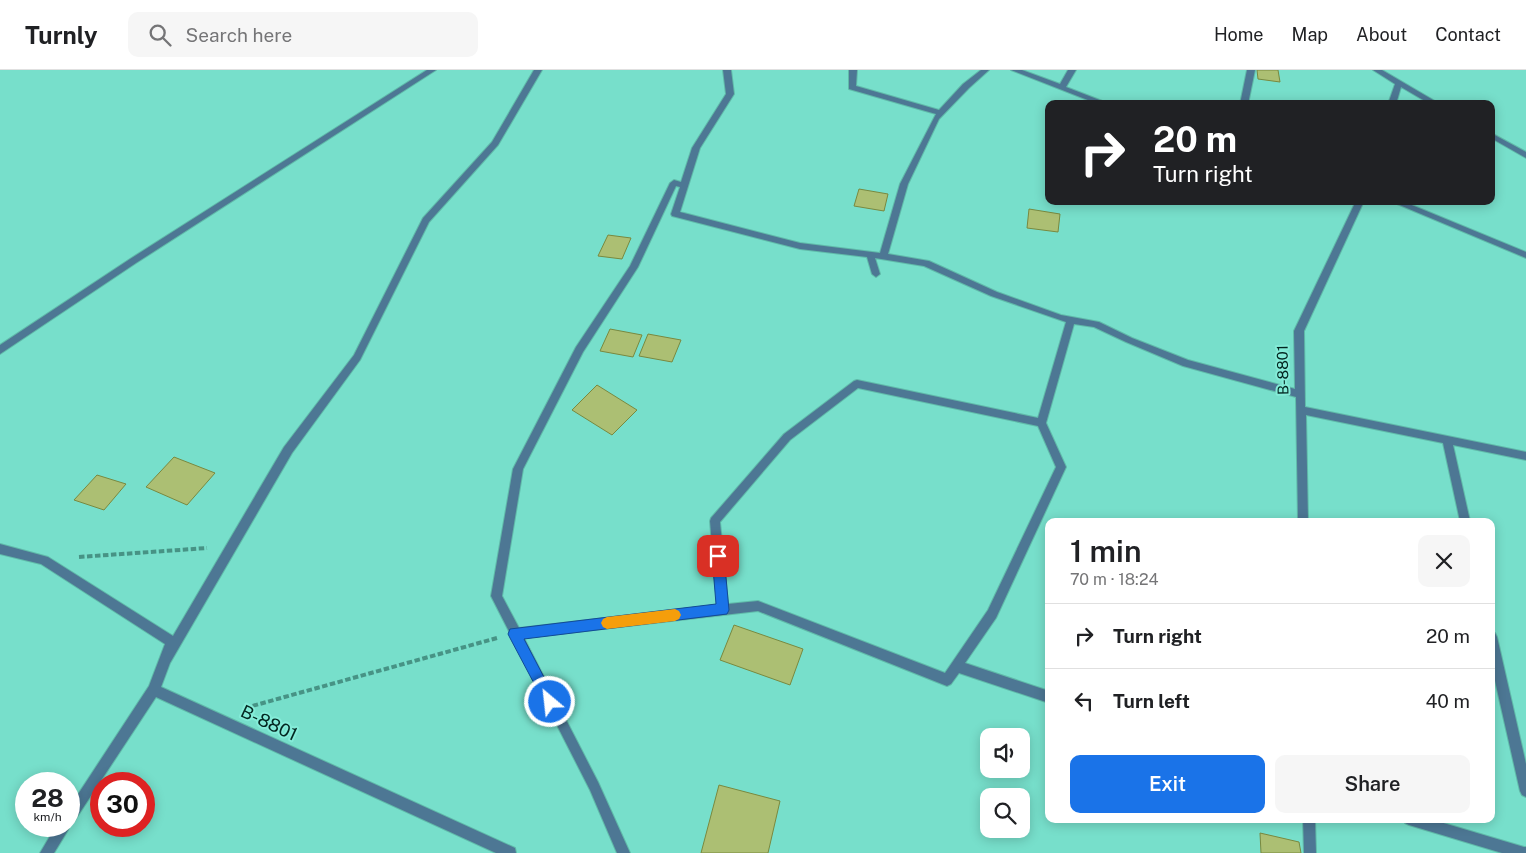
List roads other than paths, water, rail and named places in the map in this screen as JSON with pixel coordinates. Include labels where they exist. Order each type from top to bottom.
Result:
[{"type":"street","points":[[0,350],[133,261],[432,70]]},
{"type":"street","points":[[166,659],[288,450],[357,358],[426,220],[495,143],[538,70]]},
{"type":"street","points":[[727,70],[730,94],[696,148],[675,214],[800,246],[926,263],[994,294],[1060,318],[1096,324],[1129,340],[1186,363],[1300,394]]},
{"type":"street","points":[[853,70],[852,87],[941,113]]},
{"type":"street","points":[[883,256],[904,184],[936,118],[966,86],[985,70]]},
{"type":"street","points":[[1015,70],[1095,100]]},
{"type":"street","points":[[1062,88],[1072,70]]},
{"type":"street","points":[[1245,100],[1251,70]]},
{"type":"street","points":[[1377,70],[1429,100]]},
{"type":"street","points":[[1393,100],[1399,83]]},
{"type":"street","points":[[1495,137],[1526,155]]},
{"type":"street","points":[[624,853],[594,786],[496,596],[518,469],[579,350],[634,267],[674,184],[685,185]]},
{"type":"street","name":"B-8801","points":[[1303,518],[1299,332],[1358,205]]},
{"type":"street","points":[[1404,205],[1526,255]]},
{"type":"street","points":[[870,254],[876,274]]},
{"type":"street","points":[[515,634],[758,606],[947,680],[992,614],[1061,467],[1041,423],[1071,320]]},
{"type":"street","points":[[723,610],[715,521],[787,438],[857,384],[1041,423]]},
{"type":"street","points":[[1300,410],[1526,456]]},
{"type":"street","points":[[1447,440],[1464,518]]},
{"type":"street","points":[[0,549],[44,560],[172,642],[154,690],[80,802]]},
{"type":"street","points":[[1495,655],[1526,791]]},
{"type":"street","points":[[956,666],[1045,696]]},
{"type":"street","name":"B-8801","points":[[154,690],[510,853]]},
{"type":"street","points":[[1309,823],[1310,853]]},
{"type":"street","points":[[1423,823],[1524,853]]},
{"type":"street","points":[[46,853],[57,837]]}]
